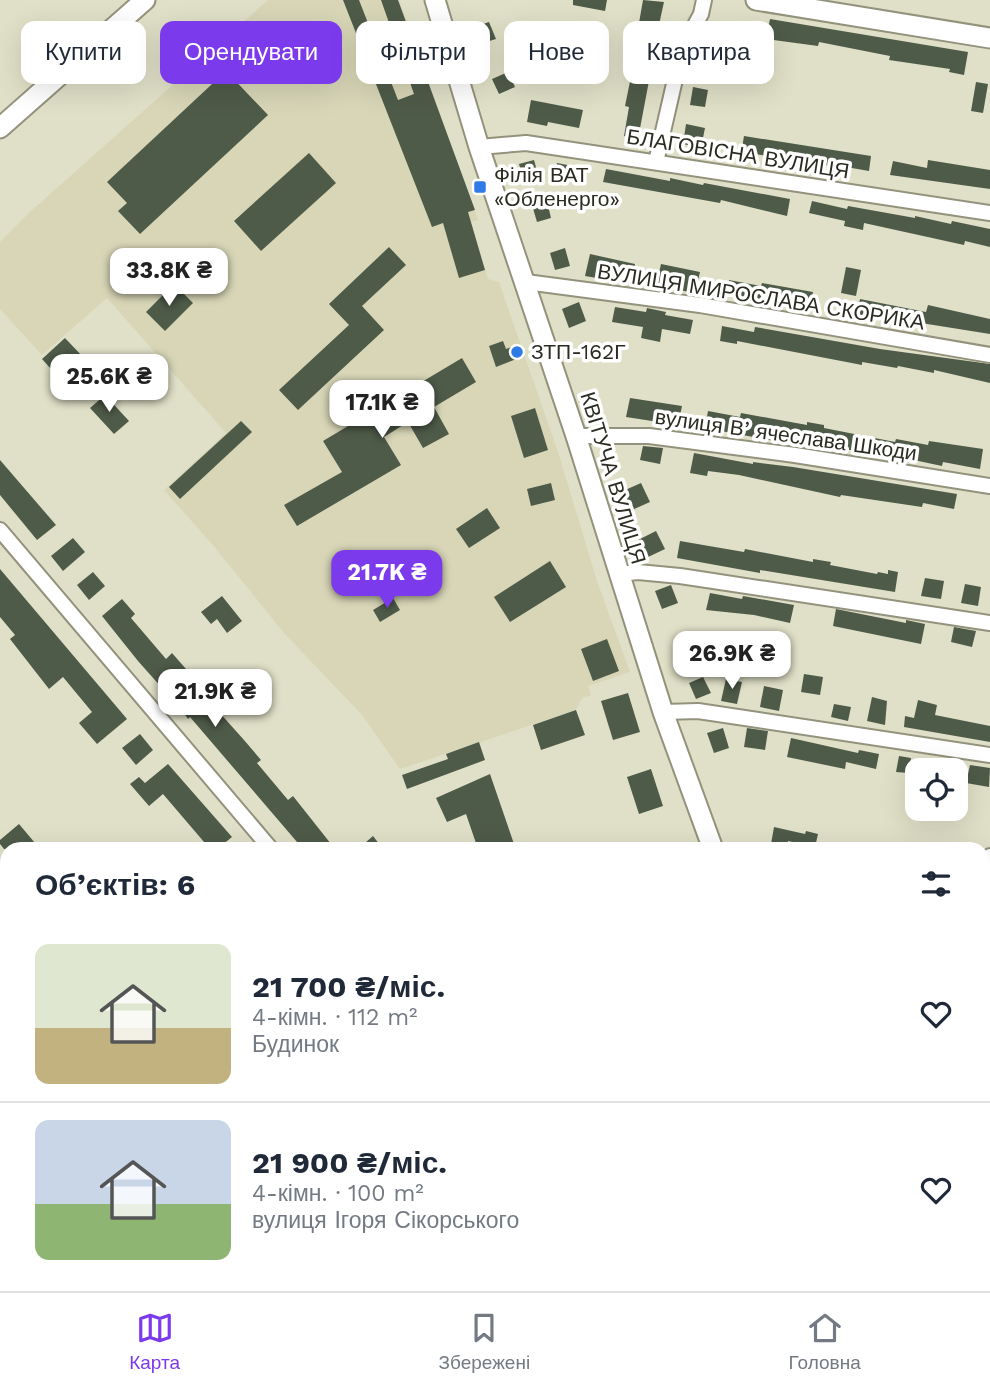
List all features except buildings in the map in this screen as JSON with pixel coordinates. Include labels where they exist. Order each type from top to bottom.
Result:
[{"type":"street","points":[[0,128],[145,0]]},
{"type":"street","name":"КВІТУЧА ВУЛИЦЯ","points":[[435,0],[479,147],[526,282],[663,712],[710,842]]},
{"type":"street","points":[[656,162],[681,49],[701,14],[704,0]]},
{"type":"street","points":[[756,0],[841,7],[990,38]]},
{"type":"street","name":"БЛАГОВІСНА ВУЛИЦЯ","points":[[479,147],[526,144],[990,213]]},
{"type":"street","name":"ВУЛИЦЯ МИРОСЛАВА СКОРИКА","points":[[526,282],[700,305],[990,355]]},
{"type":"street","name":"вулиця Вʼячеслава Шкоди","points":[[576,436],[649,436],[795,455],[990,486]]},
{"type":"street","points":[[0,530],[265,842]]},
{"type":"street","points":[[619,574],[638,572],[680,576],[990,623]]},
{"type":"street","points":[[663,712],[698,711],[990,755]]},
{"type":"shaded area","points":[[268,0],[399,0],[407,21],[356,21],[356,84],[429,84],[478,220],[471,222],[488,279],[499,282],[560,458],[597,581],[630,672],[588,686],[591,695],[582,698],[576,710],[400,769],[362,715],[285,634],[164,490],[226,433],[107,298],[42,355],[0,309],[0,242],[174,84],[342,84],[342,21],[244,21]]},
{"type":"place","name":"Філія ВАТ «Обленерго»","points":[[480,187]]},
{"type":"place","name":"ЗТП-162Г","points":[[517,352]]}]
